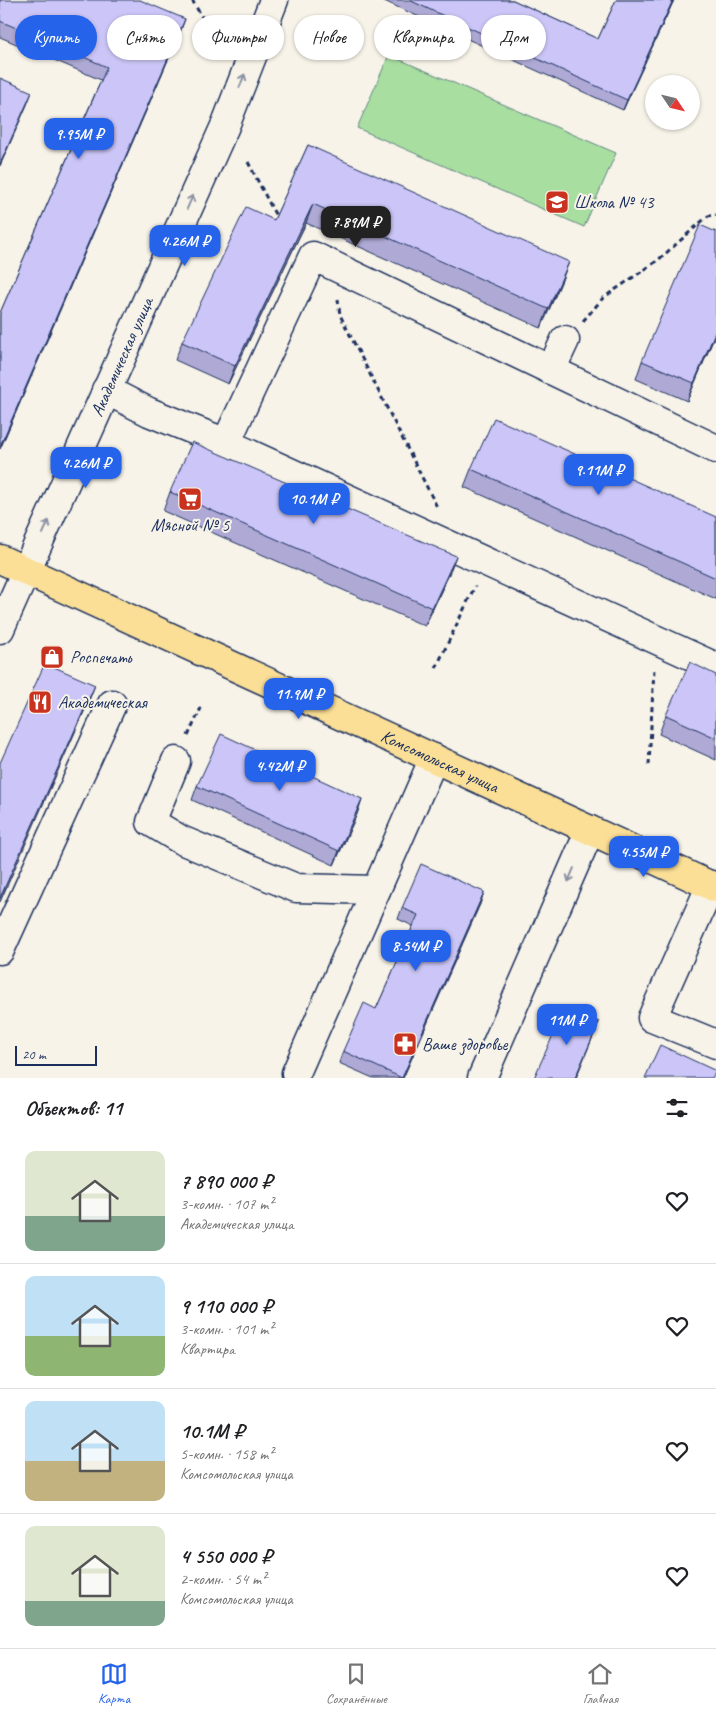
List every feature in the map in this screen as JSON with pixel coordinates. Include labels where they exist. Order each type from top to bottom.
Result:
[{"type":"main road","name":"Комсомольская улица","points":[[0,559],[714,887]]},
{"type":"street","name":"Академическая улица","points":[[0,629],[225,126],[274,0]]},
{"type":"street","points":[[226,443],[313,256],[551,370],[714,442]]},
{"type":"street","points":[[551,370],[565,340]]},
{"type":"street","points":[[106,390],[149,412],[226,443],[716,667]]},
{"type":"street","points":[[0,950],[112,704]]},
{"type":"street","points":[[296,1073],[434,758]]},
{"type":"street","points":[[176,761],[151,822],[181,840],[296,888],[376,890]]},
{"type":"street","points":[[482,1078],[590,830]]},
{"type":"street","points":[[714,887],[652,1018],[716,1044]]},
{"type":"path","points":[[192,0],[201,15]]},
{"type":"path","points":[[248,162],[280,224]]},
{"type":"path","points":[[565,340],[604,298],[657,260],[708,216],[716,215]]},
{"type":"path","points":[[336,267],[340,315],[428,492],[473,557],[436,668]]},
{"type":"path","points":[[649,765],[655,640]]},
{"type":"green space","points":[[387,60],[401,60],[616,153],[584,227],[357,128]]},
{"type":"building","points":[[0,0],[140,0],[176,15],[107,15],[107,60],[167,60],[2,442],[0,442],[0,313],[107,67],[91,60],[97,60],[97,15],[15,15],[15,27],[0,21]]},
{"type":"building","points":[[409,0],[513,0],[546,15],[481,15],[481,33],[471,28],[471,15],[442,15]]},
{"type":"building","points":[[616,0],[673,0],[627,100],[540,60],[546,60],[546,15],[598,39]]},
{"type":"building","points":[[0,78],[32,92],[0,164]]},
{"type":"building","points":[[308,145],[569,262],[548,309],[313,204],[235,366],[182,342],[246,207],[274,220]]},
{"type":"building","points":[[700,225],[716,232],[716,330],[694,383],[642,361]]},
{"type":"building","points":[[494,418],[716,517],[716,578],[471,469]]},
{"type":"building","points":[[192,442],[456,556],[432,608],[170,492]]},
{"type":"building","points":[[690,662],[716,675],[716,738],[666,715]]},
{"type":"building","points":[[45,663],[95,685],[0,898],[0,763]]},
{"type":"building","points":[[221,734],[362,799],[339,851],[197,786]]},
{"type":"building","points":[[421,864],[484,892],[402,1078],[343,1051],[364,1003],[376,1009],[418,915],[402,908]]},
{"type":"building","points":[[565,1008],[599,1022],[575,1078],[534,1078]]},
{"type":"building","points":[[660,1045],[716,1071],[712,1078],[645,1078]]},
{"type":"place","name":"Школа № 43","points":[[557,202]]},
{"type":"place","name":"Мясной № 5","points":[[190,499]]},
{"type":"place","name":"Роспечать","points":[[52,657]]},
{"type":"place","name":"Академическая","points":[[40,702]]},
{"type":"place","name":"Ваше здоровье","points":[[405,1044]]}]
